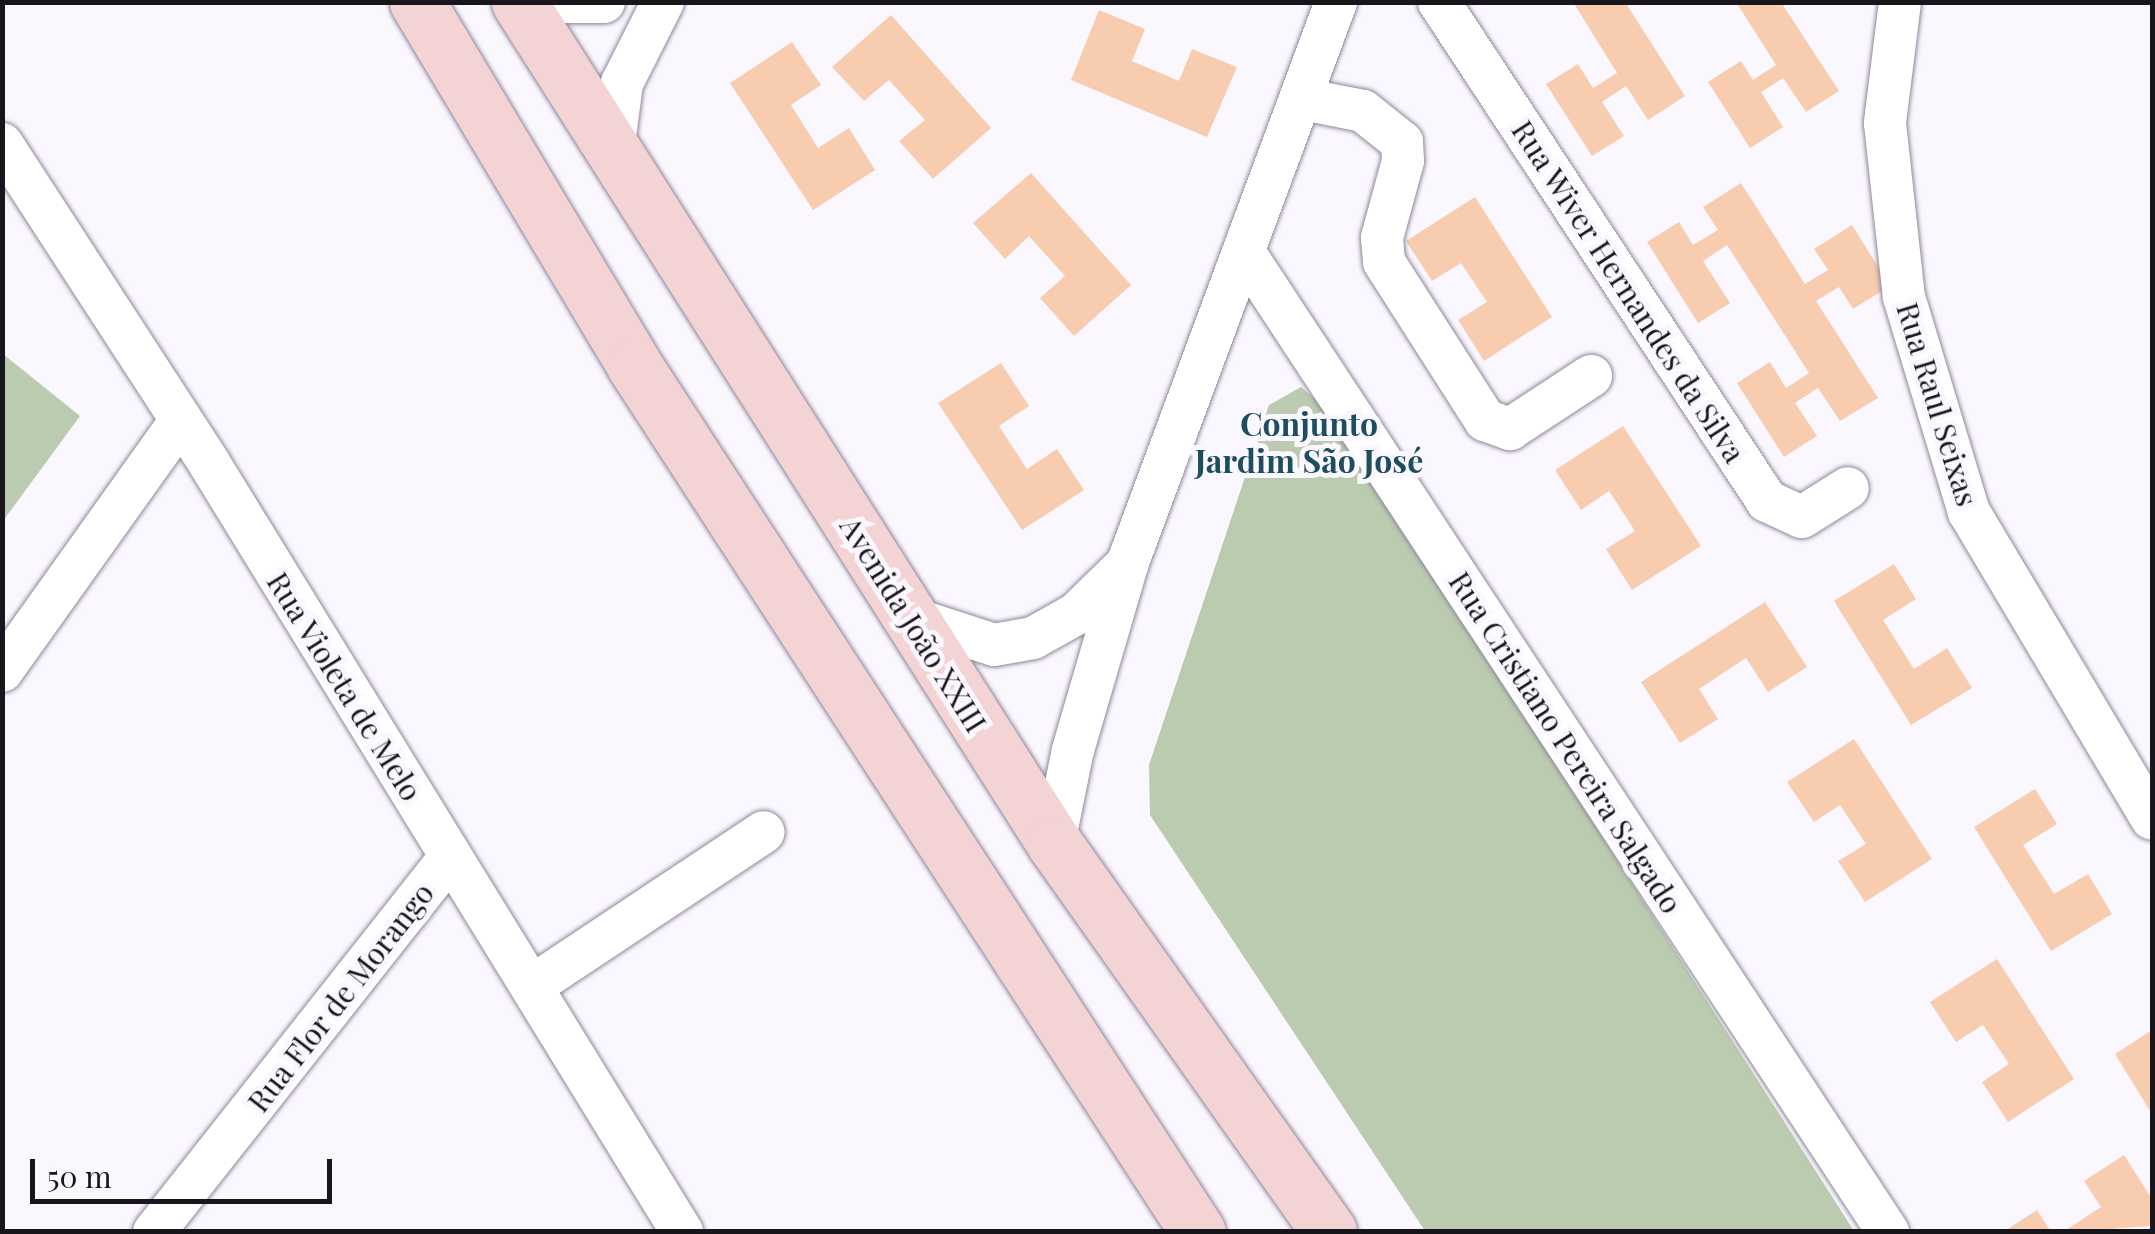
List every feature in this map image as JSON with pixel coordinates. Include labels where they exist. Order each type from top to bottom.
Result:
[{"type":"main road","points":[[417,2],[634,365],[1198,1232]]},
{"type":"main road","name":"Avenida João XXIII","points":[[520,2],[1054,843],[1330,1232]]},
{"type":"street","points":[[533,2],[604,2]]},
{"type":"street","points":[[613,152],[622,84],[663,2]]},
{"type":"street","points":[[1054,843],[1073,750],[1128,562],[1336,2]]},
{"type":"street","name":"Rua Wiver Hernandes da Silva","points":[[1439,2],[1766,501],[1802,517],[1848,488]]},
{"type":"street","name":"Rua Raul Seixas","points":[[1900,2],[1884,122],[1904,298],[1964,494],[2152,819]]},
{"type":"street","points":[[1302,99],[1362,111],[1402,142],[1403,161],[1382,238],[1384,262],[1475,410],[1510,430],[1591,376]]},
{"type":"street","name":"Rua Violeta de Melo","points":[[2,144],[181,420],[682,1232]]},
{"type":"street","name":"Rua Cristiano Pereira Salgado","points":[[1244,252],[1888,1232]]},
{"type":"street","points":[[2,671],[181,420]]},
{"type":"street","points":[[908,617],[994,644],[1033,638],[1076,614],[1128,562]]},
{"type":"street","points":[[532,986],[764,832]]},
{"type":"street","name":"Rua Flor de Morango","points":[[154,1232],[450,857]]},
{"type":"green space","points":[[3,354],[80,416],[3,521]]},
{"type":"green space","points":[[1301,387],[1332,414],[1854,1231],[1425,1231],[1150,815],[1149,765],[1269,405]]},
{"type":"building","points":[[1573,2],[1625,2],[1685,96],[1648,120],[1626,86],[1602,102],[1624,136],[1592,156],[1546,84],[1578,64],[1593,88],[1617,73]]},
{"type":"building","points":[[1736,2],[1781,2],[1839,91],[1806,112],[1783,78],[1761,92],[1783,127],[1750,148],[1708,82],[1741,61],[1753,80],[1776,65]]},
{"type":"building","points":[[1099,10],[1145,29],[1132,61],[1179,81],[1192,49],[1237,67],[1207,137],[1071,80]]},
{"type":"building","points":[[891,15],[991,128],[933,179],[899,141],[925,120],[889,80],[864,101],[832,67]]},
{"type":"building","points":[[792,42],[821,85],[791,105],[818,148],[849,128],[875,170],[813,210],[730,83]]},
{"type":"building","points":[[1031,173],[1131,285],[1074,336],[1040,298],[1065,276],[1029,236],[1005,259],[973,223]]},
{"type":"building","points":[[1741,183],[1805,284],[1828,270],[1814,249],[1852,225],[1890,286],[1853,309],[1839,287],[1816,301],[1878,398],[1840,421],[1818,388],[1795,403],[1817,436],[1784,457],[1737,383],[1770,362],[1786,388],[1809,373],[1727,245],[1703,261],[1730,303],[1698,323],[1647,242],[1679,222],[1693,245],[1718,230],[1703,207]]},
{"type":"building","points":[[1475,197],[1552,317],[1484,361],[1458,320],[1487,302],[1461,263],[1432,281],[1406,241]]},
{"type":"building","points":[[1001,363],[1029,406],[999,426],[1027,469],[1057,449],[1084,490],[1022,530],[938,403]]},
{"type":"building","points":[[1623,426],[1701,546],[1632,590],[1606,549],[1635,531],[1609,491],[1581,510],[1555,470]]},
{"type":"building","points":[[1894,564],[1916,599],[1883,620],[1914,669],[1947,648],[1972,688],[1911,725],[1834,601]]},
{"type":"building","points":[[1765,602],[1807,667],[1768,692],[1746,658],[1699,689],[1718,719],[1680,743],[1641,682]]},
{"type":"building","points":[[1854,739],[1932,859],[1865,902],[1838,861],[1866,844],[1840,805],[1814,822],[1787,782]]},
{"type":"building","points":[[2035,789],[2057,824],[2023,845],[2054,894],[2088,874],[2112,914],[2051,951],[1974,827]]},
{"type":"building","points":[[1997,959],[2074,1079],[2008,1122],[1982,1082],[2009,1064],[1983,1025],[1956,1042],[1930,1002]]},
{"type":"building","points":[[2152,1030],[2152,1114],[2115,1054]]},
{"type":"building","points":[[2124,1155],[2152,1199],[2152,1226],[2063,1232],[2101,1207],[2084,1181]]},
{"type":"building","points":[[2037,1210],[2051,1232],[2003,1232]]},
{"type":"district","name":"Conjunto Jardim São José","points":[[1309,442]]}]
